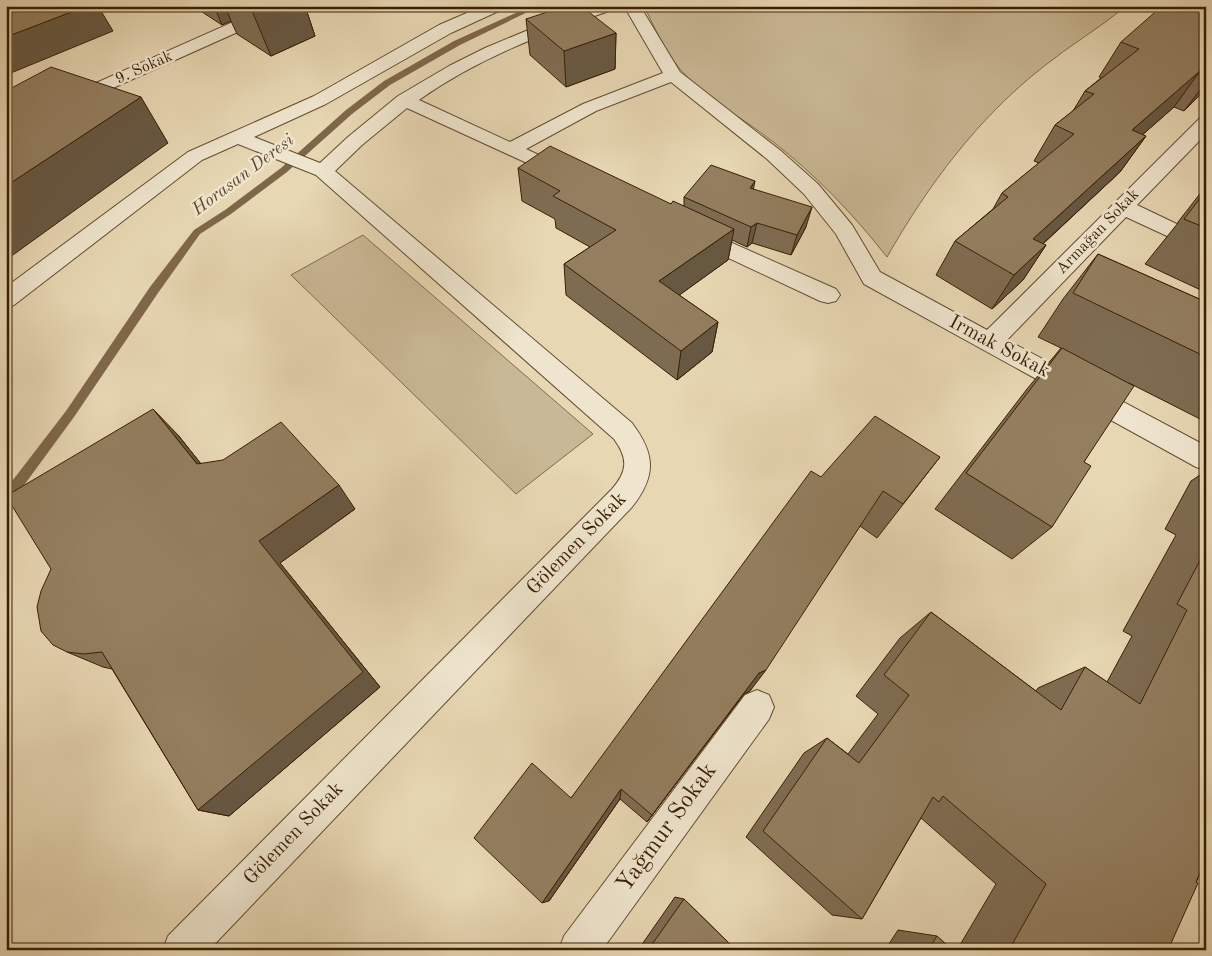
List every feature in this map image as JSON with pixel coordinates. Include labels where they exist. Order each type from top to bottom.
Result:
[{"type":"street","name":"9. Sokak","points":[[6,130],[282,6]]},
{"type":"street","points":[[6,299],[195,156],[240,138],[320,100],[445,29],[497,6]]},
{"type":"street","points":[[322,171],[369,127],[404,100],[446,74],[488,52],[609,6]]},
{"type":"street","points":[[512,150],[581,110],[673,75],[632,6]]},
{"type":"street","name":"Irmak Sokak","points":[[673,75],[774,155],[811,189],[844,230],[872,278],[1206,459]]},
{"type":"street","points":[[404,100],[584,183]]},
{"type":"street","name":"Armağan Sokak","points":[[990,342],[1062,282],[1123,207],[1206,123]]},
{"type":"street","name":"Gölemen Sokak","points":[[182,950],[630,490],[638,469],[638,455],[632,442],[623,431],[322,171],[240,138]]},
{"type":"street","points":[[1123,207],[1206,247]]},
{"type":"street","points":[[674,224],[828,295]]},
{"type":"street","name":"Yağmur Sokak","points":[[578,950],[756,707]]},
{"type":"shaded area","points":[[644,6],[1126,6],[1043,67],[997,108],[956,154],[937,179],[887,257],[847,210],[804,167],[760,132],[712,99],[690,80],[669,54]]},
{"type":"shaded area","points":[[363,235],[593,434],[516,494],[291,275]]},
{"type":"building","points":[[6,6],[87,6],[6,37]]},
{"type":"building","points":[[245,6],[262,6],[252,11]]},
{"type":"building","points":[[566,6],[581,6],[616,33],[564,51],[526,19]]},
{"type":"building","points":[[1162,6],[1206,6],[1206,74],[1200,71],[1132,130],[1146,136],[1033,239],[1046,245],[1014,275],[955,241],[1008,197],[1002,193],[1074,134],[1055,125],[1094,94],[1085,91],[1139,49],[1121,42]]},
{"type":"building","points":[[51,67],[141,97],[6,186],[6,91]]},
{"type":"building","points":[[550,146],[671,204],[673,201],[734,229],[659,281],[718,322],[681,351],[564,264],[616,230],[553,196],[560,191],[518,168]]},
{"type":"building","points":[[711,165],[755,181],[750,188],[812,207],[797,235],[757,223],[751,227],[684,197]]},
{"type":"building","points":[[1206,192],[1206,228],[1184,219]]},
{"type":"building","points":[[1098,254],[1206,302],[1206,357],[1073,293]]},
{"type":"building","points":[[1062,348],[1134,386],[1084,462],[1091,466],[1052,527],[966,473]]},
{"type":"building","points":[[153,409],[197,464],[223,460],[281,422],[339,485],[259,541],[363,672],[198,810],[102,652],[84,654],[67,652],[53,645],[41,631],[37,607],[41,591],[51,569],[6,496]]},
{"type":"building","points":[[875,416],[940,457],[903,504],[883,491],[766,670],[759,673],[652,815],[621,789],[542,903],[474,838],[532,763],[571,798],[811,471],[821,477]]},
{"type":"building","points":[[1206,549],[1206,859],[1196,882],[1198,883],[1168,950],[1009,950],[1046,884],[943,796],[939,802],[933,797],[862,919],[763,831],[827,738],[859,763],[909,695],[884,675],[931,612],[1061,710],[1085,667],[1140,704],[1187,610],[1177,604]]},
{"type":"building","points":[[684,899],[736,950],[648,950]]},
{"type":"building","points":[[937,936],[952,950],[928,950]]},
{"type":"waterway","name":"Horasan Deresi","points":[[6,499],[70,414],[154,290],[197,232],[228,212],[284,170],[349,112],[387,83],[457,43],[537,6]]}]
